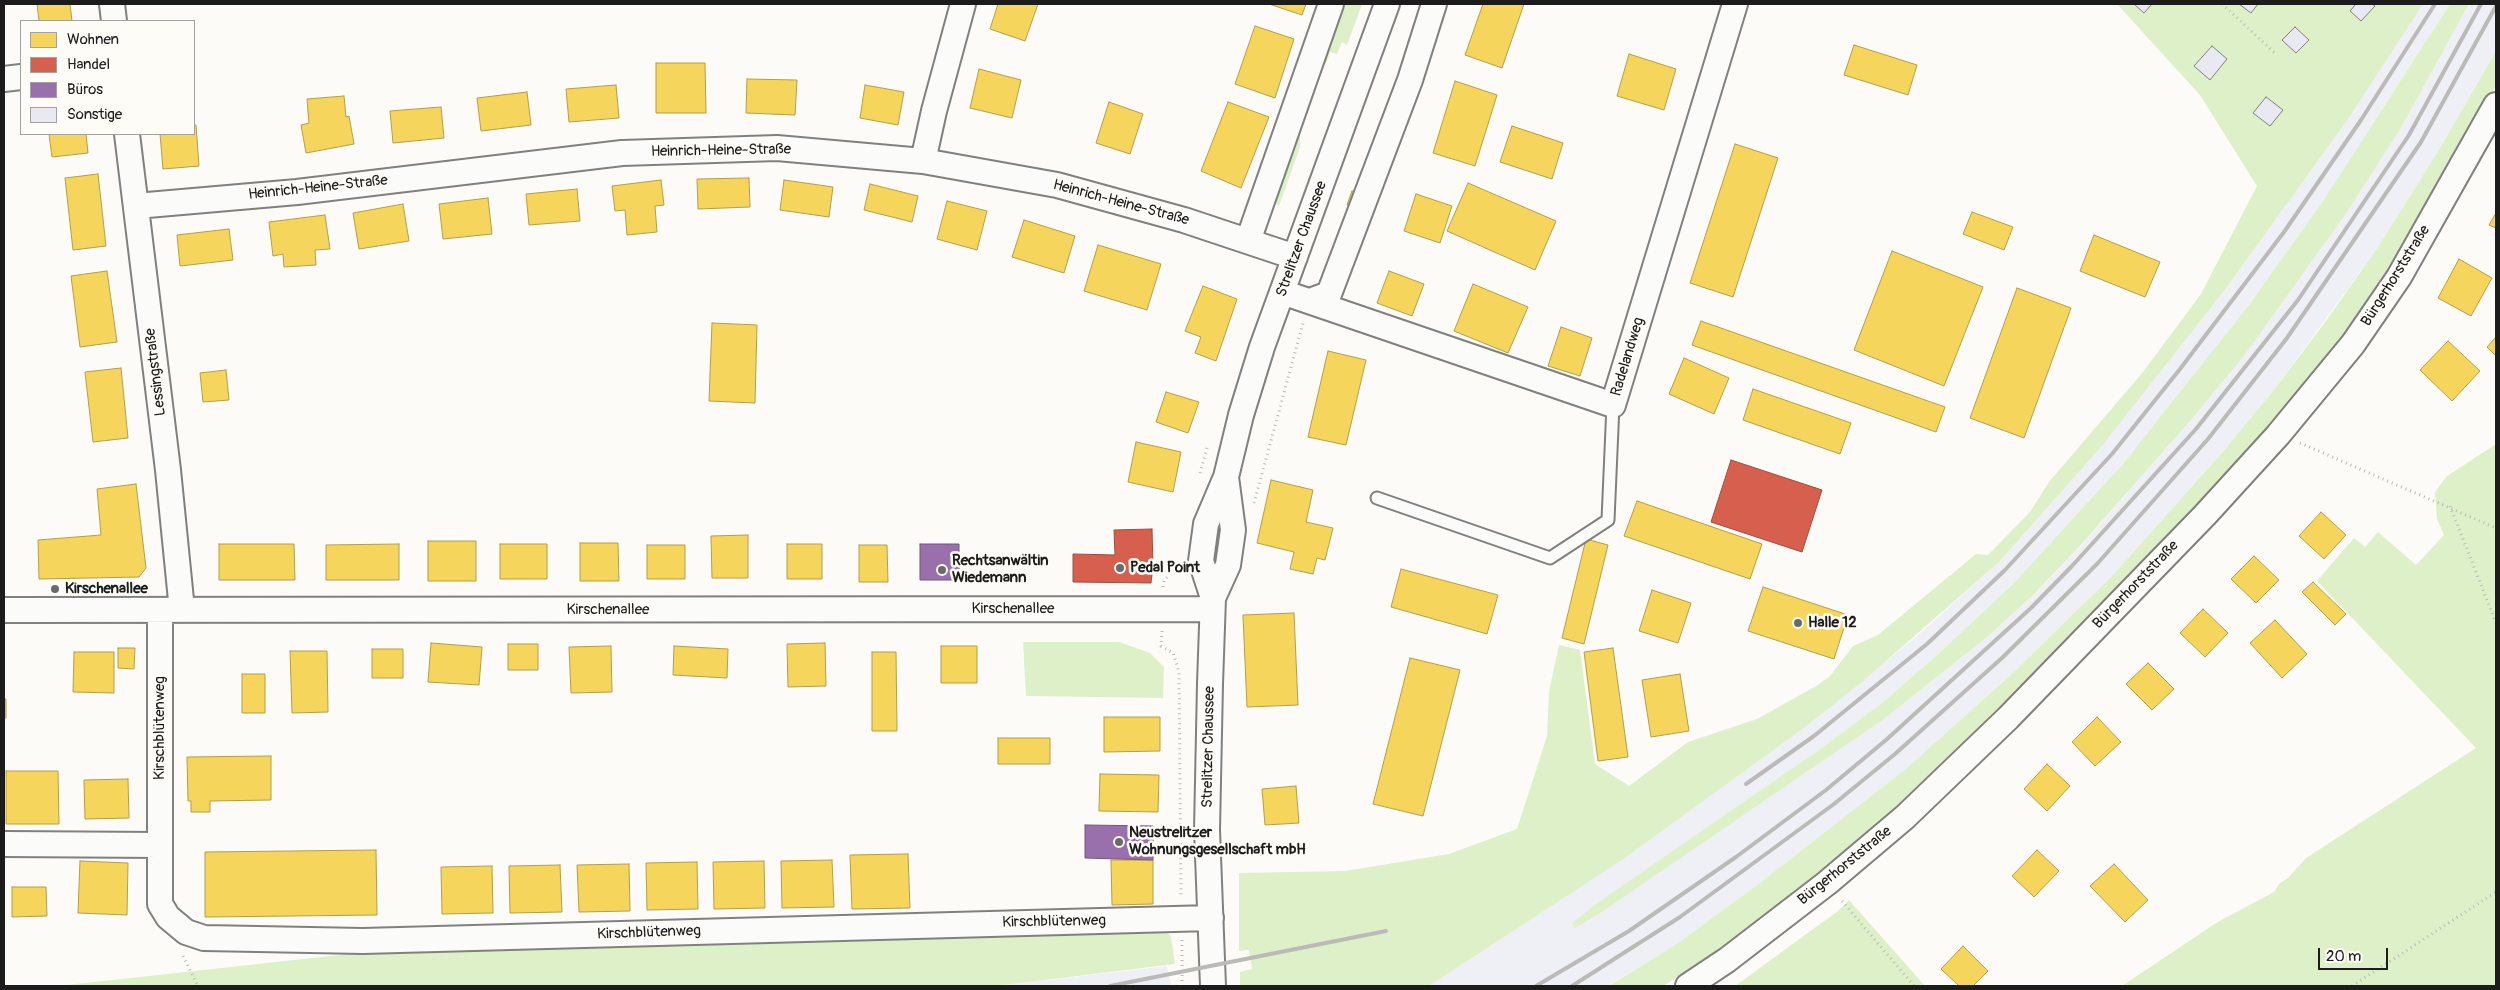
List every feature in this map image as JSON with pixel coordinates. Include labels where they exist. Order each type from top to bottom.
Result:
[{"type":"street","points":[[112,4],[114,20]]},
{"type":"street","points":[[923,161],[934,111],[963,4]]},
{"type":"street","points":[[1248,241],[1331,4]]},
{"type":"street","name":"Strelitzer Chaussee","points":[[1213,986],[1207,830],[1213,604],[1201,561],[1206,524],[1226,477],[1241,415],[1282,292],[1387,4]]},
{"type":"street","name":"Strelitzer Chaussee","points":[[1310,302],[1329,294],[1410,80],[1434,4]]},
{"type":"street","name":"Radelandweg","points":[[1282,292],[1613,405],[1735,4]]},
{"type":"street","points":[[4,79],[20,77]]},
{"type":"street","name":"Bürgerhorststraße","points":[[1688,986],[1727,960],[1827,884],[1905,817],[2008,718],[2205,515],[2278,434],[2353,344],[2399,277],[2496,105]]},
{"type":"street","name":"Lessingstraße","points":[[128,135],[168,470],[171,610]]},
{"type":"street","name":"Heinrich-Heine-Straße","points":[[136,206],[297,192],[622,153],[777,148],[923,161],[1057,185],[1184,220],[1295,257]]},
{"type":"street","name":"Kirschenallee","points":[[4,610],[1213,604]]},
{"type":"street","name":"Kirschblütenweg","points":[[171,610],[160,845],[160,904],[168,917],[186,932],[204,938],[363,941],[1211,918]]},
{"type":"street","points":[[4,844],[160,845]]},
{"type":"lane","points":[[1377,498],[1550,558],[1608,520],[1613,405]]},
{"type":"path","points":[[2222,4],[2277,56]]},
{"type":"path","points":[[1253,508],[1286,382],[1310,302]]},
{"type":"path","points":[[2278,434],[2450,506],[2496,528]]},
{"type":"path","points":[[2450,506],[2496,623]]},
{"type":"path","points":[[1179,672],[1182,986]]},
{"type":"path","points":[[1827,884],[1914,986]]},
{"type":"path","points":[[2352,986],[2496,892]]},
{"type":"shaded area","points":[[2423,4],[2450,4],[2323,201],[2249,305],[2193,377],[2123,464],[2058,537],[2016,581],[1936,656],[1882,703],[1822,748],[1572,923],[1575,927],[1602,912],[1884,719],[1987,637],[2031,597],[2081,546],[2244,356],[2345,215],[2401,128],[2469,4],[2496,4],[2496,51],[2437,153],[2378,247],[2277,386],[2222,453],[2111,577],[2015,671],[1907,768],[1756,886],[1678,943],[1608,986],[1429,986],[1622,860],[1804,728],[1917,636],[1999,562],[2102,446],[2224,291],[2351,115]]},
{"type":"shaded area","points":[[1167,966],[1171,985],[1177,984],[1177,986],[996,986]]},
{"type":"green space","points":[[1340,4],[1362,4],[1347,45],[1342,42],[1337,54],[1330,52],[1326,64],[1320,62]]},
{"type":"green space","points":[[2117,4],[2423,4],[2351,115],[2224,291],[2102,446],[1999,562],[1863,681],[1804,728],[1622,860],[1429,986],[1240,986],[1240,972],[1252,969],[1249,950],[1239,951],[1239,873],[1345,871],[1449,854],[1517,829],[1547,736],[1549,692],[1559,645],[1580,650],[1595,764],[1629,786],[1688,742],[1757,719],[1818,685],[1830,676],[1853,646],[1878,635],[1976,554],[1988,555],[2030,512],[2049,482],[2143,372],[2201,294],[2257,186],[2200,95]]},
{"type":"green space","points":[[2450,4],[2469,4],[2401,128],[2345,215],[2244,356],[2190,421],[2080,546],[2031,597],[1987,637],[1884,719],[1602,912],[1575,928],[1572,923],[1596,904],[1822,748],[1882,703],[1936,656],[2016,581],[2123,464],[2249,305],[2323,201]]},
{"type":"green space","points":[[2496,51],[2496,85],[2391,270],[2345,335],[2268,426],[2196,506],[1998,711],[1894,810],[1819,875],[1722,949],[1663,986],[1609,986],[1678,943],[1756,886],[1907,768],[2015,671],[2111,577],[2222,453],[2277,386],[2326,321],[2378,247],[2437,153]]},
{"type":"green space","points":[[1295,133],[1300,135],[1300,147],[1279,206],[1274,201]]},
{"type":"green space","points":[[2496,444],[2496,986],[2122,986],[2216,923],[2274,892],[2279,884],[2289,877],[2306,858],[2476,748],[2317,581],[2354,538],[2365,547],[2378,532],[2416,565],[2444,535],[2437,519],[2435,492],[2447,476]]},
{"type":"green space","points":[[1023,642],[1119,642],[1150,653],[1164,667],[1163,698],[1026,696]]},
{"type":"green space","points":[[1849,900],[1925,986],[1735,986],[1838,911]]},
{"type":"green space","points":[[1168,933],[1171,937],[1175,964],[996,986],[58,986],[404,948]]},
{"type":"building: Wohnen","points":[[37,4],[70,4],[72,20],[39,20]]},
{"type":"building: Wohnen","points":[[998,4],[1038,4],[1025,41],[990,29]]},
{"type":"building: Wohnen","points":[[1269,4],[1306,4],[1302,15]]},
{"type":"building: Wohnen","points":[[1483,4],[1524,4],[1502,68],[1465,55]]},
{"type":"building: Wohnen","points":[[1255,26],[1294,39],[1275,98],[1235,84]]},
{"type":"building: Wohnen","points":[[1854,45],[1917,65],[1908,95],[1844,75]]},
{"type":"building: Wohnen","points":[[1629,54],[1676,69],[1664,110],[1617,96]]},
{"type":"building: Wohnen","points":[[656,63],[705,63],[706,113],[656,113]]},
{"type":"building: Wohnen","points":[[979,69],[1021,80],[1012,118],[970,108]]},
{"type":"building: Wohnen","points":[[747,79],[797,80],[795,115],[746,113]]},
{"type":"building: Wohnen","points":[[1455,81],[1497,95],[1475,166],[1433,153]]},
{"type":"building: Wohnen","points":[[616,85],[619,118],[569,122],[566,89]]},
{"type":"building: Wohnen","points":[[865,85],[904,92],[898,125],[860,118]]},
{"type":"building: Wohnen","points":[[527,92],[531,125],[481,131],[477,98]]},
{"type":"building: Wohnen","points":[[344,96],[346,117],[349,116],[354,144],[306,153],[301,125],[309,123],[307,99]]},
{"type":"building: Wohnen","points":[[1109,102],[1143,114],[1130,154],[1096,143]]},
{"type":"building: Wohnen","points":[[1228,102],[1269,117],[1241,188],[1201,171]]},
{"type":"building: Wohnen","points":[[441,107],[444,138],[393,143],[390,111]]},
{"type":"building: Wohnen","points":[[196,125],[199,166],[163,169],[160,135],[195,135]]},
{"type":"building: Wohnen","points":[[1512,126],[1563,143],[1552,179],[1500,162]]},
{"type":"building: Wohnen","points":[[49,135],[86,135],[88,153],[52,157]]},
{"type":"building: Wohnen","points":[[1735,144],[1778,158],[1733,297],[1690,283]]},
{"type":"building: Wohnen","points":[[98,174],[106,246],[73,250],[65,178]]},
{"type":"building: Wohnen","points":[[749,178],[750,207],[698,209],[697,179]]},
{"type":"building: Wohnen","points":[[661,180],[664,205],[655,206],[657,232],[627,235],[625,210],[615,211],[612,186]]},
{"type":"building: Wohnen","points":[[784,180],[833,187],[829,217],[780,210]]},
{"type":"building: Wohnen","points":[[1468,183],[1556,221],[1535,270],[1447,231]]},
{"type":"building: Wohnen","points":[[870,184],[918,196],[912,222],[864,210]]},
{"type":"building: Wohnen","points":[[577,189],[580,221],[529,225],[526,194]]},
{"type":"building: Wohnen","points":[[1352,191],[1357,192],[1351,206],[1347,205]]},
{"type":"building: Wohnen","points":[[1416,194],[1452,206],[1440,243],[1404,231]]},
{"type":"building: Wohnen","points":[[488,198],[492,234],[443,239],[439,204]]},
{"type":"building: Wohnen","points":[[947,201],[987,211],[977,250],[937,239]]},
{"type":"building: Wohnen","points":[[403,204],[409,241],[359,249],[353,213]]},
{"type":"building: Wohnen","points":[[1972,212],[2013,227],[2004,250],[1963,234]]},
{"type":"building: Wohnen","points":[[2496,213],[2496,228],[2489,225]]},
{"type":"building: Wohnen","points":[[325,215],[330,249],[315,250],[316,265],[284,267],[283,254],[273,256],[269,222]]},
{"type":"building: Wohnen","points":[[1024,220],[1075,236],[1064,273],[1012,257]]},
{"type":"building: Wohnen","points":[[229,229],[233,260],[180,266],[177,235]]},
{"type":"building: Wohnen","points":[[2094,235],[2160,262],[2145,297],[2080,271]]},
{"type":"building: Wohnen","points":[[1098,245],[1161,264],[1147,310],[1084,291]]},
{"type":"building: Wohnen","points":[[1892,251],[1983,287],[1944,386],[1854,350]]},
{"type":"building: Wohnen","points":[[2459,259],[2492,278],[2471,316],[2438,298]]},
{"type":"building: Wohnen","points":[[107,271],[117,342],[80,347],[71,276]]},
{"type":"building: Wohnen","points":[[1389,271],[1424,284],[1412,316],[1377,303]]},
{"type":"building: Wohnen","points":[[1473,284],[1528,307],[1508,353],[1454,331]]},
{"type":"building: Wohnen","points":[[1203,286],[1237,299],[1216,361],[1195,353],[1201,337],[1185,331]]},
{"type":"building: Wohnen","points":[[2017,288],[2071,308],[2024,438],[1970,418]]},
{"type":"building: Wohnen","points":[[1701,321],[1945,407],[1936,432],[1692,345]]},
{"type":"building: Wohnen","points":[[712,323],[757,325],[755,403],[709,401]]},
{"type":"building: Wohnen","points":[[1561,327],[1592,338],[1580,376],[1548,366]]},
{"type":"building: Wohnen","points":[[2496,337],[2496,356],[2487,347]]},
{"type":"building: Wohnen","points":[[2448,341],[2480,371],[2452,401],[2420,370]]},
{"type":"building: Wohnen","points":[[1328,351],[1366,360],[1346,445],[1308,437]]},
{"type":"building: Wohnen","points":[[1684,358],[1729,378],[1714,414],[1669,394]]},
{"type":"building: Wohnen","points":[[121,368],[128,438],[93,442],[85,372]]},
{"type":"building: Wohnen","points":[[226,370],[229,400],[203,402],[200,373]]},
{"type":"building: Wohnen","points":[[1753,389],[1851,423],[1840,454],[1743,420]]},
{"type":"building: Wohnen","points":[[1166,392],[1199,402],[1188,433],[1156,422]]},
{"type":"building: Wohnen","points":[[1136,442],[1181,452],[1173,492],[1128,482]]},
{"type":"building: Wohnen","points":[[1271,480],[1313,490],[1306,522],[1333,528],[1325,560],[1317,558],[1313,574],[1290,569],[1294,552],[1257,543]]},
{"type":"building: Wohnen","points":[[136,484],[146,568],[139,577],[39,579],[38,540],[101,535],[97,489]]},
{"type":"building: Wohnen","points":[[1637,501],[1762,544],[1750,579],[1624,536]]},
{"type":"building: Wohnen","points":[[2321,512],[2346,535],[2324,559],[2299,536]]},
{"type":"building: Wohnen","points":[[748,535],[748,578],[712,578],[711,536]]},
{"type":"building: Wohnen","points":[[1586,539],[1608,545],[1584,644],[1562,638]]},
{"type":"building: Wohnen","points":[[428,541],[476,541],[476,581],[428,581]]},
{"type":"building: Wohnen","points":[[580,543],[618,543],[619,581],[580,581]]},
{"type":"building: Wohnen","points":[[219,544],[294,544],[295,580],[219,580]]},
{"type":"building: Wohnen","points":[[399,544],[399,580],[326,580],[326,545]]},
{"type":"building: Wohnen","points":[[500,544],[547,544],[547,579],[500,579]]},
{"type":"building: Wohnen","points":[[787,544],[822,544],[822,579],[787,579]]},
{"type":"building: Wohnen","points":[[647,545],[685,545],[685,579],[647,579]]},
{"type":"building: Wohnen","points":[[859,545],[887,545],[888,582],[859,582]]},
{"type":"building: Wohnen","points":[[2254,556],[2279,580],[2256,603],[2231,579]]},
{"type":"building: Wohnen","points":[[1401,569],[1498,595],[1487,634],[1391,607]]},
{"type":"building: Wohnen","points":[[2313,582],[2346,614],[2335,625],[2302,592]]},
{"type":"building: Wohnen","name":"Halle 12","points":[[1763,587],[1848,615],[1834,659],[1748,631]]},
{"type":"building: Wohnen","points":[[1652,590],[1691,603],[1678,643],[1639,631]]},
{"type":"building: Wohnen","points":[[2203,609],[2228,633],[2205,657],[2180,633]]},
{"type":"building: Wohnen","points":[[1294,613],[1298,705],[1247,707],[1243,615]]},
{"type":"building: Wohnen","points":[[2275,620],[2307,654],[2282,678],[2250,643]]},
{"type":"building: Wohnen","points":[[431,643],[482,647],[479,685],[428,682]]},
{"type":"building: Wohnen","points":[[825,643],[826,686],[788,687],[787,644]]},
{"type":"building: Wohnen","points":[[508,644],[538,644],[538,670],[508,670]]},
{"type":"building: Wohnen","points":[[611,646],[612,692],[571,693],[569,647]]},
{"type":"building: Wohnen","points":[[674,646],[728,649],[727,678],[673,675]]},
{"type":"building: Wohnen","points":[[941,646],[977,646],[977,683],[941,683]]},
{"type":"building: Wohnen","points":[[118,648],[135,648],[134,669],[118,668]]},
{"type":"building: Wohnen","points":[[1613,648],[1628,757],[1598,761],[1584,652]]},
{"type":"building: Wohnen","points":[[372,649],[403,649],[403,678],[372,678]]},
{"type":"building: Wohnen","points":[[290,651],[327,651],[328,712],[292,713]]},
{"type":"building: Wohnen","points":[[74,652],[114,652],[114,693],[73,692]]},
{"type":"building: Wohnen","points":[[872,652],[896,652],[897,731],[872,731]]},
{"type":"building: Wohnen","points":[[1410,658],[1460,670],[1423,816],[1373,804]]},
{"type":"building: Wohnen","points":[[2148,663],[2174,689],[2152,710],[2126,684]]},
{"type":"building: Wohnen","points":[[242,674],[265,674],[265,713],[242,713]]},
{"type":"building: Wohnen","points":[[1680,674],[1689,731],[1651,737],[1642,680]]},
{"type":"building: Wohnen","points":[[4,699],[6,699],[6,718],[4,718]]},
{"type":"building: Wohnen","points":[[1104,717],[1160,717],[1160,751],[1104,752]]},
{"type":"building: Wohnen","points":[[2097,717],[2121,742],[2095,766],[2072,742]]},
{"type":"building: Wohnen","points":[[998,738],[1050,738],[1050,764],[998,764]]},
{"type":"building: Wohnen","points":[[271,756],[271,800],[210,801],[210,812],[191,812],[191,801],[188,801],[187,757]]},
{"type":"building: Wohnen","points":[[2047,764],[2070,786],[2047,811],[2024,789]]},
{"type":"building: Wohnen","points":[[6,771],[58,771],[59,824],[6,824]]},
{"type":"building: Wohnen","points":[[1100,774],[1159,775],[1158,812],[1099,811]]},
{"type":"building: Wohnen","points":[[128,779],[129,818],[85,819],[84,780]]},
{"type":"building: Wohnen","points":[[1296,786],[1299,823],[1265,825],[1262,789]]},
{"type":"building: Wohnen","points":[[376,850],[377,915],[205,917],[205,852]]},
{"type":"building: Wohnen","points":[[2037,850],[2059,871],[2034,897],[2012,876]]},
{"type":"building: Wohnen","points":[[908,854],[910,908],[852,909],[850,855]]},
{"type":"building: Wohnen","points":[[832,860],[834,907],[782,908],[781,861]]},
{"type":"building: Wohnen","points":[[1111,860],[1153,860],[1153,904],[1112,905]]},
{"type":"building: Wohnen","points":[[80,861],[128,863],[127,915],[78,913]]},
{"type":"building: Wohnen","points":[[764,861],[765,908],[714,909],[713,862]]},
{"type":"building: Wohnen","points":[[697,862],[698,909],[647,910],[646,863]]},
{"type":"building: Wohnen","points":[[629,864],[630,911],[579,912],[577,865]]},
{"type":"building: Wohnen","points":[[2114,864],[2148,900],[2125,922],[2090,886]]},
{"type":"building: Wohnen","points":[[560,865],[562,912],[510,913],[509,866]]},
{"type":"building: Wohnen","points":[[492,866],[493,913],[442,914],[441,867]]},
{"type":"building: Wohnen","points":[[12,887],[46,887],[47,916],[12,917]]},
{"type":"building: Wohnen","points":[[1963,946],[1988,971],[1973,986],[1959,986],[1941,969]]},
{"type":"building: Handel","points":[[1731,460],[1822,490],[1802,552],[1711,522]]},
{"type":"building: Handel","points":[[1152,529],[1153,566],[1151,583],[1073,582],[1073,554],[1115,555],[1114,530]]},
{"type":"building: Büros","points":[[920,544],[959,544],[959,580],[920,580]]},
{"type":"building: Büros","name":"Neustrelitzer Wohnungsgesellschaft mbH","points":[[1085,825],[1153,826],[1153,860],[1085,858]]},
{"type":"building: Sonstige","points":[[2134,4],[2152,4],[2144,13]]},
{"type":"building: Sonstige","points":[[2239,4],[2258,4],[2251,13]]},
{"type":"building: Sonstige","points":[[2356,4],[2372,4],[2375,6],[2361,21],[2350,11]]},
{"type":"building: Sonstige","points":[[2295,27],[2309,40],[2296,53],[2282,40]]},
{"type":"building: Sonstige","points":[[2212,46],[2227,59],[2210,80],[2194,66]]},
{"type":"building: Sonstige","points":[[2266,97],[2283,110],[2270,126],[2253,113]]},
{"type":"railway","points":[[1746,784],[1814,736],[1927,644],[2005,570],[2112,454],[2180,369],[2284,232],[2361,120],[2435,4]]},
{"type":"railway","points":[[1536,986],[1629,931],[1736,857],[1826,790],[1886,740],[2031,608],[2072,566],[2196,429],[2298,300],[2409,135],[2481,4]]},
{"type":"railway","points":[[1572,986],[1680,917],[1834,804],[1895,754],[2003,657],[2097,564],[2208,439],[2287,338],[2421,142],[2496,6]]},
{"type":"railway","points":[[1110,986],[1386,931]]},
{"type":"place","name":"Pedal Point","points":[[1120,568]]},
{"type":"place","name":"Rechtsanwältin Wiedemann","points":[[942,570]]},
{"type":"place","name":"Kirschenallee","points":[[55,589]]},
{"type":"place","name":"Halle 12","points":[[1798,623]]},
{"type":"place","name":"Neustrelitzer Wohnungsgesellschaft mbH","points":[[1119,842]]}]
